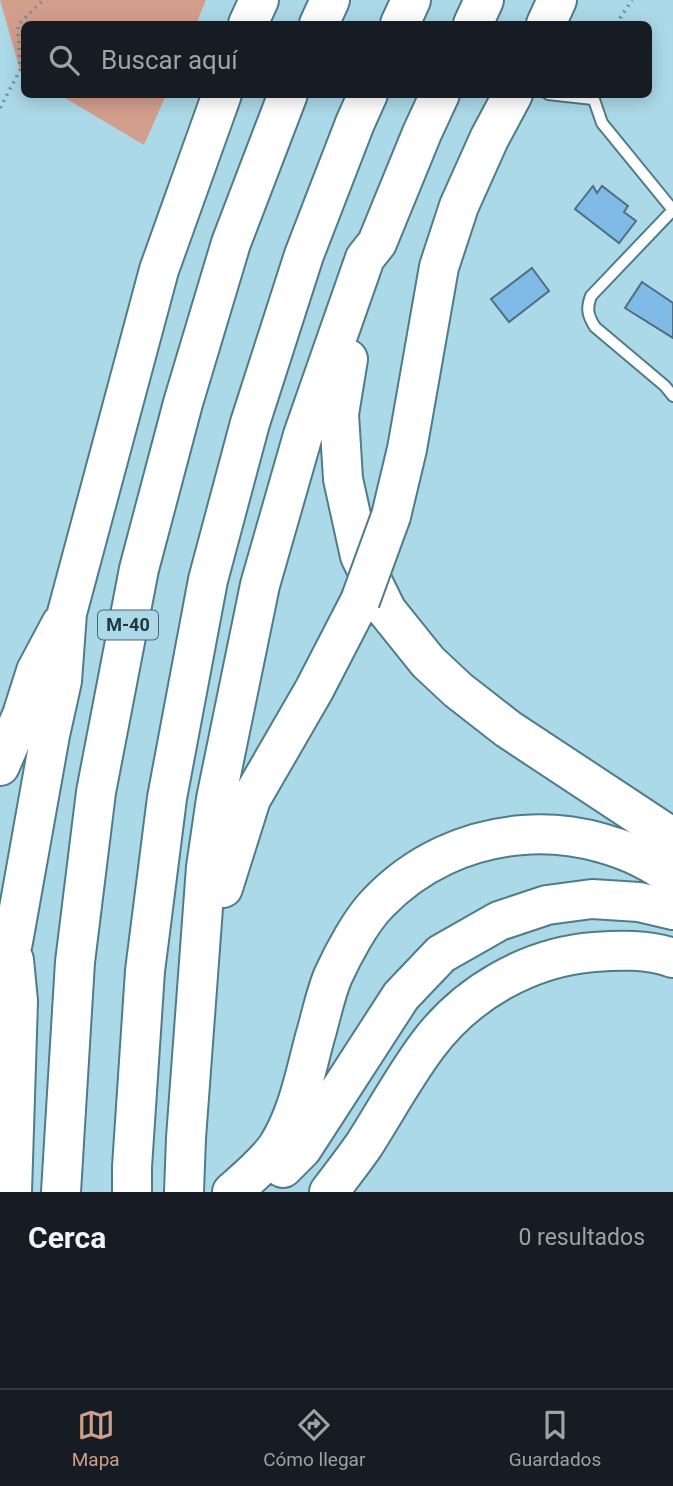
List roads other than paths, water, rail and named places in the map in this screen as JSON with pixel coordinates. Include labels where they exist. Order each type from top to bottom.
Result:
[{"type":"highway","points":[[249,21],[259,0]]},
{"type":"highway","points":[[320,21],[330,0]]},
{"type":"highway","points":[[401,21],[411,0]]},
{"type":"highway","points":[[474,21],[484,0]]},
{"type":"highway","points":[[547,21],[557,0]]},
{"type":"highway","points":[[0,992],[13,942],[62,681],[67,612],[159,270],[221,98]]},
{"type":"highway","name":"M-40","points":[[61,1184],[75,961],[94,805],[138,569],[183,403],[232,243],[286,98]]},
{"type":"highway","points":[[132,1179],[145,971],[167,798],[208,580],[250,423],[304,256],[366,98]]},
{"type":"highway","points":[[184,1192],[206,867],[216,799],[260,585],[303,435],[365,258],[377,243],[438,98]]},
{"type":"highway","points":[[198,985],[228,870],[251,799],[314,690],[360,601],[391,516],[407,449],[439,267],[459,206],[489,139],[527,98]]},
{"type":"highway","points":[[377,243],[380,264],[368,290],[348,360],[339,414],[343,479],[360,556],[387,611],[428,662],[458,690],[670,862]]},
{"type":"highway","points":[[0,766],[22,715],[36,671],[67,612]]},
{"type":"highway","points":[[232,1192],[254,1173],[276,1147],[296,1108],[333,977],[353,938],[377,904],[419,868],[462,847],[501,836],[540,834],[582,838],[670,862]]},
{"type":"highway","points":[[260,1192],[302,1149],[401,996],[441,954],[499,920],[547,905],[592,899],[639,902],[673,909]]},
{"type":"highway","points":[[12,1192],[18,1001],[13,942]]},
{"type":"highway","points":[[330,1192],[429,1043],[460,1010],[494,985],[532,965],[573,953],[623,949],[673,958]]},
{"type":"lane","points":[[593,98],[602,123],[673,210],[592,296],[587,306],[589,317],[595,327],[666,386],[673,396]]}]
